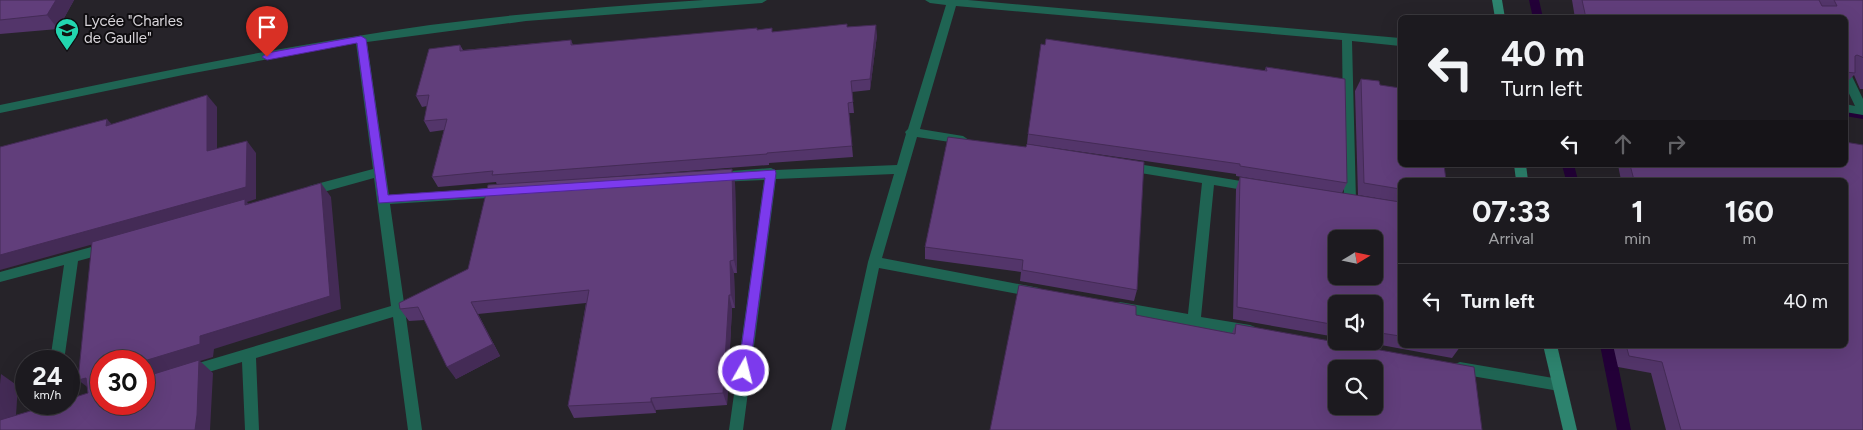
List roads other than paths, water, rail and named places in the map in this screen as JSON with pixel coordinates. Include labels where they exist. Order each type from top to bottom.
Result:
[{"type":"street","points":[[0,109],[78,92],[361,39],[593,10],[762,0]]},
{"type":"street","points":[[930,0],[1398,42]]},
{"type":"street","points":[[1496,0],[1499,15]]},
{"type":"street","points":[[838,430],[874,262],[911,132],[952,1]]},
{"type":"street","points":[[1347,37],[1345,200],[1367,204]]},
{"type":"street","points":[[361,39],[415,430]]},
{"type":"street","points":[[1848,79],[1863,111]]},
{"type":"street","points":[[1848,108],[1863,111]]},
{"type":"street","points":[[911,132],[978,143]]},
{"type":"street","points":[[1112,164],[1265,188]]},
{"type":"street","points":[[701,178],[771,173],[900,169]]},
{"type":"street","points":[[292,196],[379,172]]},
{"type":"street","points":[[736,430],[771,173]]},
{"type":"street","points":[[1194,321],[1208,180]]},
{"type":"street","points":[[383,200],[512,191]]},
{"type":"street","points":[[0,277],[120,244]]},
{"type":"street","points":[[59,350],[72,257]]},
{"type":"street","points":[[874,262],[1049,294]]},
{"type":"street","points":[[1107,305],[1263,333]]},
{"type":"street","points":[[179,375],[399,309]]},
{"type":"street","points":[[1551,348],[1570,430]]},
{"type":"street","points":[[249,354],[252,430]]},
{"type":"street","points":[[1450,366],[1558,385]]},
{"type":"waterway","points":[[1534,0],[1537,15]]},
{"type":"waterway","points":[[1848,112],[1863,115]]},
{"type":"waterway","points":[[1569,167],[1571,178]]},
{"type":"waterway","points":[[1608,348],[1624,430]]},
{"type":"place","name":"Lycée \"Charles de Gaulle\"","points":[[67,51]]}]
